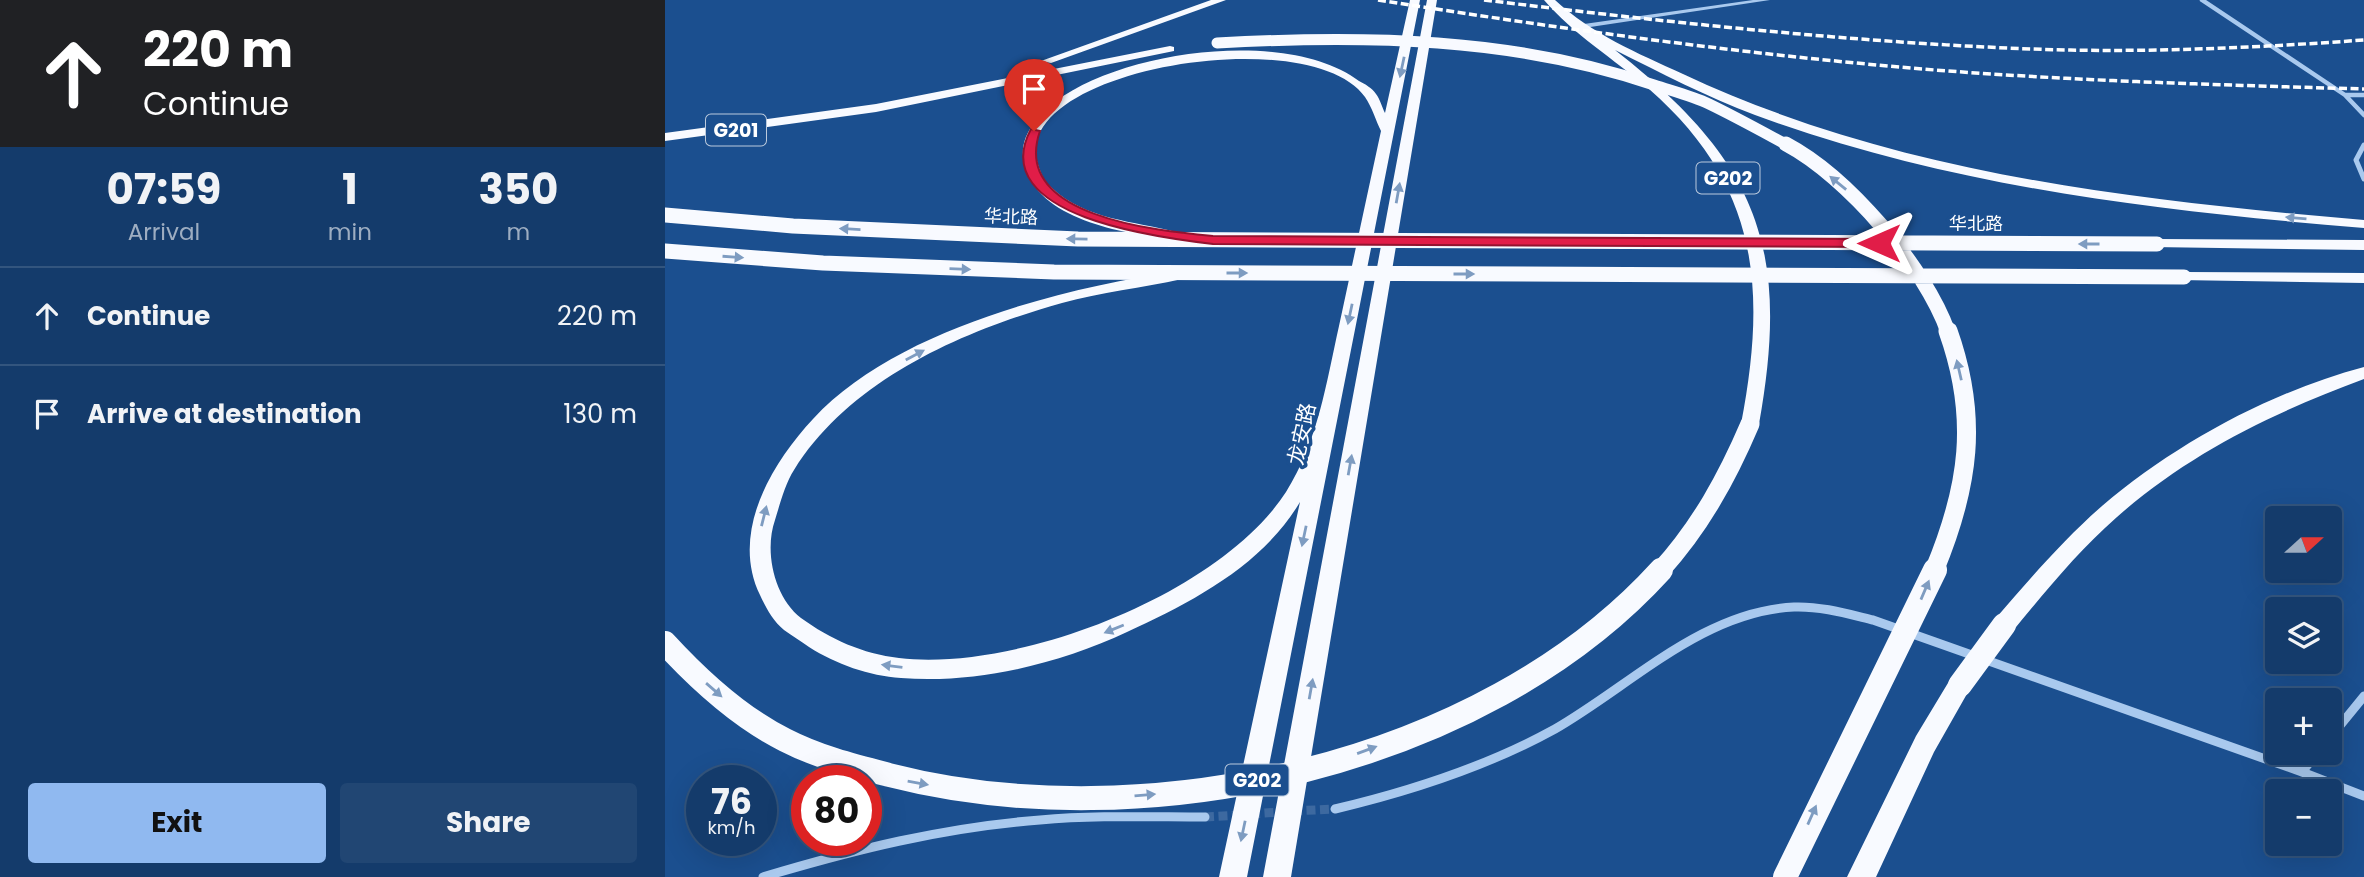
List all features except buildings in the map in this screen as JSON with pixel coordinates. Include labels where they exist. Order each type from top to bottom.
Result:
[{"type":"highway","points":[[807,119],[950,89],[1043,63],[1221,0]]},
{"type":"highway","name":"龙安路","points":[[1233,877],[1415,0]]},
{"type":"highway","points":[[1277,877],[1432,0]]},
{"type":"highway","name":"G202","points":[[665,643],[685,666],[731,705],[775,734],[830,758],[891,778],[969,792],[1049,798],[1137,796],[1217,788],[1289,773],[1358,754],[1424,729],[1499,696],[1559,660],[1608,621],[1663,569],[1705,519],[1733,470],[1750,424],[1761,375],[1765,335],[1761,260],[1752,226],[1737,194],[1698,133],[1654,88],[1577,27],[1549,0]]},
{"type":"highway","points":[[1577,27],[1672,74],[1763,113],[1935,162],[2158,204],[2364,223]]},
{"type":"highway","name":"G201","points":[[665,138],[917,101],[1096,62],[1177,48],[1300,37],[1417,38],[1535,53],[1647,82],[1750,125],[1838,182],[1894,237],[1915,265],[1937,303],[1951,336],[1961,375],[1967,418],[1967,462],[1957,508],[1919,604],[1818,802],[1785,877]]},
{"type":"highway","points":[[1213,240],[1139,231],[1077,210],[1041,187],[1033,172],[1029,146],[1034,131],[1044,119],[1076,93],[1097,83],[1157,64],[1214,55],[1278,56],[1327,66],[1347,75],[1377,102],[1388,134]]},
{"type":"highway","name":"华北路","points":[[665,215],[933,234],[1213,240],[2364,245]]},
{"type":"highway","points":[[665,251],[938,268],[1208,273],[2364,278]]},
{"type":"highway","points":[[1208,273],[1131,283],[1047,303],[966,331],[890,368],[823,420],[797,449],[778,479],[765,509],[759,539],[761,570],[772,597],[789,622],[818,643],[849,658],[889,666],[938,669],[978,666],[1037,655],[1115,629],[1175,599],[1224,568],[1263,536],[1310,470],[1325,435]]},
{"type":"highway","points":[[1861,877],[1925,744],[1961,685],[2004,625],[2059,560],[2110,511],[2176,461],[2244,422],[2325,386],[2364,373]]},
{"type":"street","points":[[1577,27],[1767,0]]},
{"type":"street","points":[[2202,0],[2345,96],[2364,115]]},
{"type":"street","points":[[2345,96],[2364,95]]},
{"type":"street","points":[[2364,145],[2356,160],[2364,179]]},
{"type":"street","points":[[1335,809],[1441,782],[1495,759],[1615,693],[1700,635],[1731,621],[1791,607],[1829,609],[1873,620],[2364,796]]},
{"type":"street","points":[[2342,723],[2364,696]]},
{"type":"street","points":[[2302,772],[2308,765]]},
{"type":"street","points":[[763,877],[906,841],[1000,825],[1077,817],[1205,817]]},
{"type":"tunnel","points":[[1293,811],[1335,809]]},
{"type":"tunnel","points":[[1251,814],[1281,812]]},
{"type":"tunnel","points":[[1205,817],[1240,815]]},
{"type":"railway","points":[[1378,0],[1656,40],[1865,64],[2096,80],[2364,89]]},
{"type":"railway","points":[[1484,0],[1757,30],[1962,46],[2031,49],[2197,49],[2364,40]]},
{"type":"route","points":[[1034,131],[1029,146],[1033,172],[1041,187],[1056,199],[1104,221],[1139,231],[1176,236],[1213,240],[1879,243]]}]
